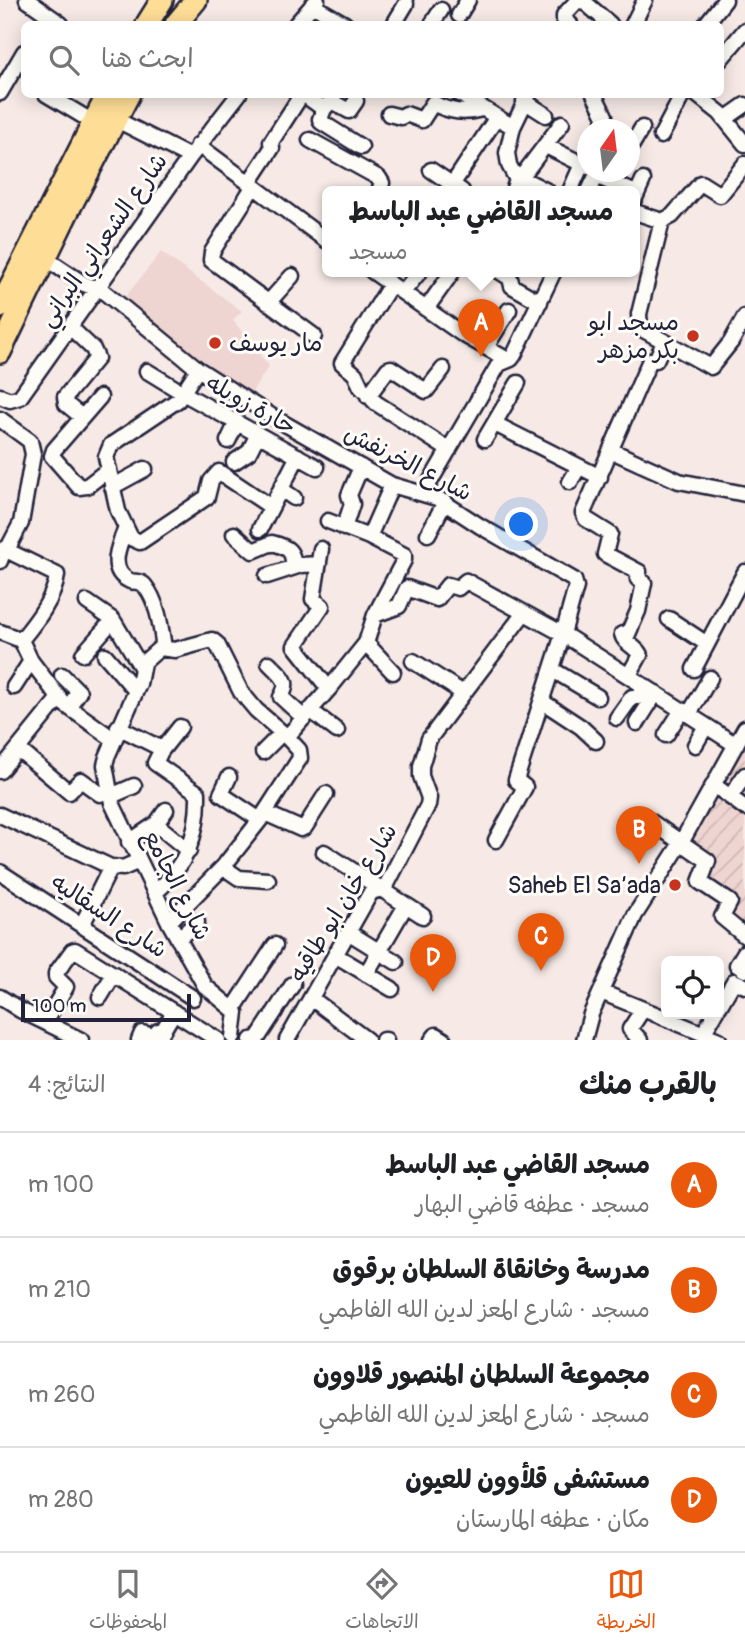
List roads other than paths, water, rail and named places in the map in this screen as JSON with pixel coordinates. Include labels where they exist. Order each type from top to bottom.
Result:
[{"type":"main road","points":[[178,21],[195,0]]},
{"type":"main road","points":[[1,304],[106,98]]},
{"type":"main road","points":[[0,352],[127,98]]},
{"type":"street","points":[[459,15],[468,0]]},
{"type":"street","points":[[566,21],[564,15],[580,0],[606,21]]},
{"type":"street","points":[[635,21],[647,0],[656,0]]},
{"type":"street","points":[[710,20],[707,10],[713,0]]},
{"type":"street","points":[[710,20],[725,0]]},
{"type":"street","points":[[298,21],[314,2],[341,21]]},
{"type":"street","points":[[33,4],[57,21]]},
{"type":"street","points":[[396,21],[406,4]]},
{"type":"street","points":[[434,21],[441,10]]},
{"type":"street","points":[[724,55],[745,30]]},
{"type":"street","points":[[3,84],[21,57]]},
{"type":"street","points":[[53,98],[93,122]]},
{"type":"street","name":"شارع الشعراني البراني","points":[[0,396],[10,400],[20,397],[194,151],[236,98]]},
{"type":"street","points":[[314,335],[214,263],[211,258],[272,148],[271,142],[300,98],[361,147]]},
{"type":"street","points":[[466,98],[513,127]]},
{"type":"street","points":[[517,184],[507,153],[513,127],[526,98],[546,115]]},
{"type":"street","points":[[596,98],[604,119]]},
{"type":"street","points":[[660,136],[681,98]]},
{"type":"street","points":[[701,98],[725,119],[745,145]]},
{"type":"street","points":[[323,116],[331,101],[349,111],[356,101]]},
{"type":"street","points":[[389,114],[401,117],[405,114],[422,120],[433,103],[463,112],[482,108]]},
{"type":"street","points":[[725,119],[745,104]]},
{"type":"street","points":[[456,186],[497,117]]},
{"type":"street","points":[[115,119],[194,151],[251,185],[322,237]]},
{"type":"street","points":[[517,184],[562,123]]},
{"type":"street","points":[[310,140],[379,184]]},
{"type":"street","points":[[545,146],[577,162]]},
{"type":"street","points":[[640,214],[662,221],[672,216],[701,183],[717,194],[722,193],[745,164]]},
{"type":"street","points":[[431,170],[450,186]]},
{"type":"street","points":[[662,221],[638,323],[640,328],[711,367],[731,342],[745,317]]},
{"type":"street","name":"شارع الخرنفش","points":[[45,258],[84,284],[106,294],[198,369],[273,416],[392,485],[425,492],[445,502],[575,582],[564,634]]},
{"type":"street","points":[[268,303],[292,276]]},
{"type":"street","points":[[381,277],[426,309],[508,360]]},
{"type":"street","points":[[412,277],[397,288],[342,361],[356,376],[368,396],[449,450]]},
{"type":"street","points":[[426,309],[449,277]]},
{"type":"street","points":[[508,277],[512,286],[540,302]]},
{"type":"street","points":[[425,492],[499,364],[514,355],[551,277]]},
{"type":"street","points":[[486,347],[509,310]]},
{"type":"street","points":[[69,327],[93,349],[97,358],[65,397],[66,404],[82,417]]},
{"type":"street","points":[[629,675],[640,655],[625,641],[622,634],[628,634],[638,611],[644,583],[638,579],[639,572],[605,555],[610,534],[584,516],[584,511],[650,360],[655,361],[664,342]]},
{"type":"street","name":"حارة زويله","points":[[108,469],[106,457],[111,445],[178,400],[198,369]]},
{"type":"street","points":[[368,396],[388,369],[393,369],[426,391],[443,369]]},
{"type":"street","name":"حارة زويله","points":[[148,371],[317,467]]},
{"type":"street","points":[[485,439],[518,383]]},
{"type":"street","points":[[100,397],[52,453],[53,460],[79,487],[87,486],[108,469],[118,510],[131,538],[140,542],[207,497],[211,481],[219,472],[271,507]]},
{"type":"street","points":[[0,419],[30,441],[33,454],[21,523],[4,553],[55,573],[58,578],[36,622],[21,640]]},
{"type":"street","points":[[228,441],[237,422]]},
{"type":"street","points":[[495,424],[600,477]]},
{"type":"street","points":[[234,462],[249,452],[258,434]]},
{"type":"street","points":[[612,451],[679,481],[745,494]]},
{"type":"street","name":"حارة زويله","points":[[260,529],[298,456]]},
{"type":"street","points":[[344,528],[352,504],[349,495],[361,467]]},
{"type":"street","points":[[570,482],[579,467]]},
{"type":"street","points":[[112,487],[145,469]]},
{"type":"street","points":[[369,537],[392,485]]},
{"type":"street","points":[[281,489],[294,498]]},
{"type":"street","points":[[428,534],[445,502]]},
{"type":"street","points":[[263,752],[307,714],[366,643],[375,615],[405,557],[369,537],[328,521]]},
{"type":"street","points":[[126,528],[116,558],[118,570],[128,580],[141,582],[145,587],[155,606],[164,648]]},
{"type":"street","points":[[234,534],[253,551],[272,543],[290,550],[293,567]]},
{"type":"street","points":[[321,549],[313,599],[322,606],[295,646],[329,689]]},
{"type":"street","points":[[267,576],[293,567],[319,564]]},
{"type":"street","points":[[694,669],[745,572]]},
{"type":"street","points":[[375,615],[399,606],[407,588],[437,599],[448,585],[458,588],[466,581],[564,634],[736,745]]},
{"type":"street","points":[[87,602],[113,620],[141,667]]},
{"type":"street","name":"شارع خان ابو طاقيه","points":[[287,1040],[371,892],[385,888],[429,801],[421,776],[423,751],[433,732],[524,613]]},
{"type":"street","points":[[669,619],[707,644]]},
{"type":"street","points":[[83,654],[113,620]]},
{"type":"street","points":[[0,632],[21,640],[31,661],[64,702],[116,733],[160,748],[161,751]]},
{"type":"street","points":[[496,840],[525,787],[516,780],[564,634]]},
{"type":"street","points":[[141,667],[145,659],[157,649],[175,650],[212,640],[217,644],[242,692],[256,710],[299,750],[300,758],[263,817],[223,867],[169,922]]},
{"type":"street","points":[[366,643],[393,672]]},
{"type":"street","points":[[105,655],[136,691]]},
{"type":"street","points":[[14,687],[31,661]]},
{"type":"street","points":[[413,662],[463,693]]},
{"type":"street","points":[[270,663],[287,683],[281,697],[337,731]]},
{"type":"street","name":"شارع الجامع","points":[[141,667],[136,691],[106,761],[116,814],[169,922],[204,982],[210,991],[234,1009]]},
{"type":"street","points":[[553,670],[598,697]]},
{"type":"street","points":[[0,771],[64,702],[79,692],[62,675]]},
{"type":"street","points":[[666,735],[710,678]]},
{"type":"street","points":[[617,718],[632,697],[638,697],[650,689]]},
{"type":"street","points":[[637,723],[650,689]]},
{"type":"street","points":[[543,702],[581,727],[596,741]]},
{"type":"street","points":[[695,745],[706,726]]},
{"type":"street","points":[[155,893],[169,881],[189,851],[196,830],[198,793],[155,763],[180,727]]},
{"type":"street","points":[[584,1040],[601,992],[635,915],[681,843],[745,728]]},
{"type":"street","points":[[18,749],[69,792],[81,780],[100,794],[134,786]]},
{"type":"street","points":[[730,797],[745,775]]},
{"type":"street","points":[[229,777],[221,794],[263,817],[301,830],[326,794]]},
{"type":"street","points":[[714,785],[745,808]]},
{"type":"street","points":[[129,842],[156,824],[166,810]]},
{"type":"street","points":[[2,821],[111,867],[123,868],[139,861]]},
{"type":"street","points":[[650,821],[709,861],[700,882],[730,902],[722,917],[745,936]]},
{"type":"street","points":[[156,824],[189,851]]},
{"type":"street","points":[[324,852],[423,916]]},
{"type":"street","points":[[82,925],[111,867]]},
{"type":"street","points":[[223,867],[240,878],[268,880]]},
{"type":"street","name":"شارع السقاليه","points":[[0,872],[193,999]]},
{"type":"street","points":[[366,974],[406,905]]},
{"type":"street","points":[[178,939],[197,922]]},
{"type":"street","points":[[348,932],[396,962]]},
{"type":"street","points":[[234,1039],[237,1016],[234,1009],[275,945]]},
{"type":"street","points":[[45,1023],[66,987],[56,977],[56,973],[73,950],[218,1040]]},
{"type":"street","points":[[724,998],[734,981],[745,981],[737,965],[745,951]]},
{"type":"street","points":[[335,955],[392,989]]},
{"type":"street","points":[[100,997],[114,974]]},
{"type":"street","points":[[139,1040],[142,1033],[154,1036],[158,1031],[162,1032],[193,999],[204,982]]},
{"type":"street","points":[[251,1040],[257,1039],[293,984]]},
{"type":"street","points":[[601,992],[643,1009],[661,1011]]},
{"type":"street","points":[[0,997],[76,1039]]},
{"type":"street","points":[[311,998],[367,1040]]},
{"type":"street","points":[[640,1040],[629,1029],[643,1009]]},
{"type":"street","points":[[677,1019],[719,1040]]},
{"type":"street","points":[[703,1034],[712,1019]]},
{"type":"street","points":[[432,1040],[436,1035],[444,1040]]},
{"type":"place","name":"مسجد ابو بكر مزهر","points":[[693,336]]},
{"type":"place","name":"مار يوسف","points":[[215,343]]},
{"type":"place","name":"مسجد القاضي عبد الباسط","points":[[481,357]]},
{"type":"place","name":"مدرسة وخانقاة السلطان برقوق","points":[[639,864]]},
{"type":"place","name":"Saheb El Sa’ada","points":[[675,885]]},
{"type":"place","name":"مجموعة السلطان المنصور قلاوون","points":[[541,971]]},
{"type":"place","name":"مستشفى قلأوون للعيون","points":[[433,992]]}]
